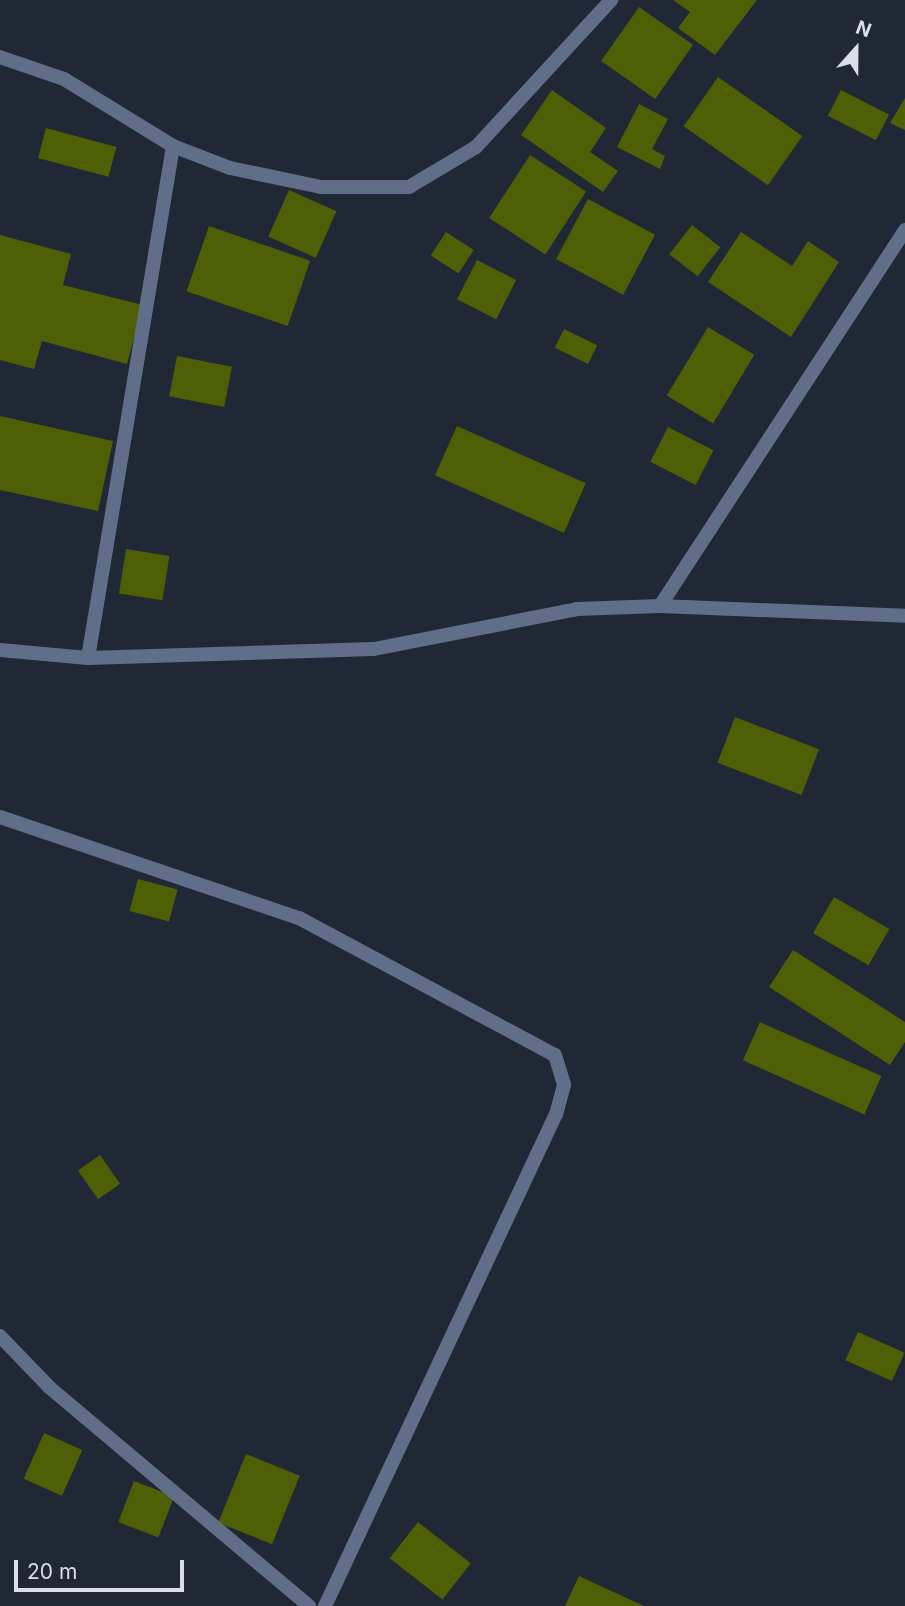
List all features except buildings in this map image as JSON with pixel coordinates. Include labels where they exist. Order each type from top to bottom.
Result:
[{"type":"street","points":[[0,57],[64,79],[173,146],[230,168],[321,187],[409,187],[476,147],[611,0]]},
{"type":"street","points":[[88,658],[173,146]]},
{"type":"street","points":[[660,606],[905,230]]},
{"type":"street","points":[[0,650],[88,658],[374,649],[577,609],[660,606],[905,616]]},
{"type":"street","points":[[0,817],[299,918],[555,1055],[564,1085],[556,1114],[325,1606]]},
{"type":"street","points":[[0,1336],[49,1387],[309,1606]]}]
